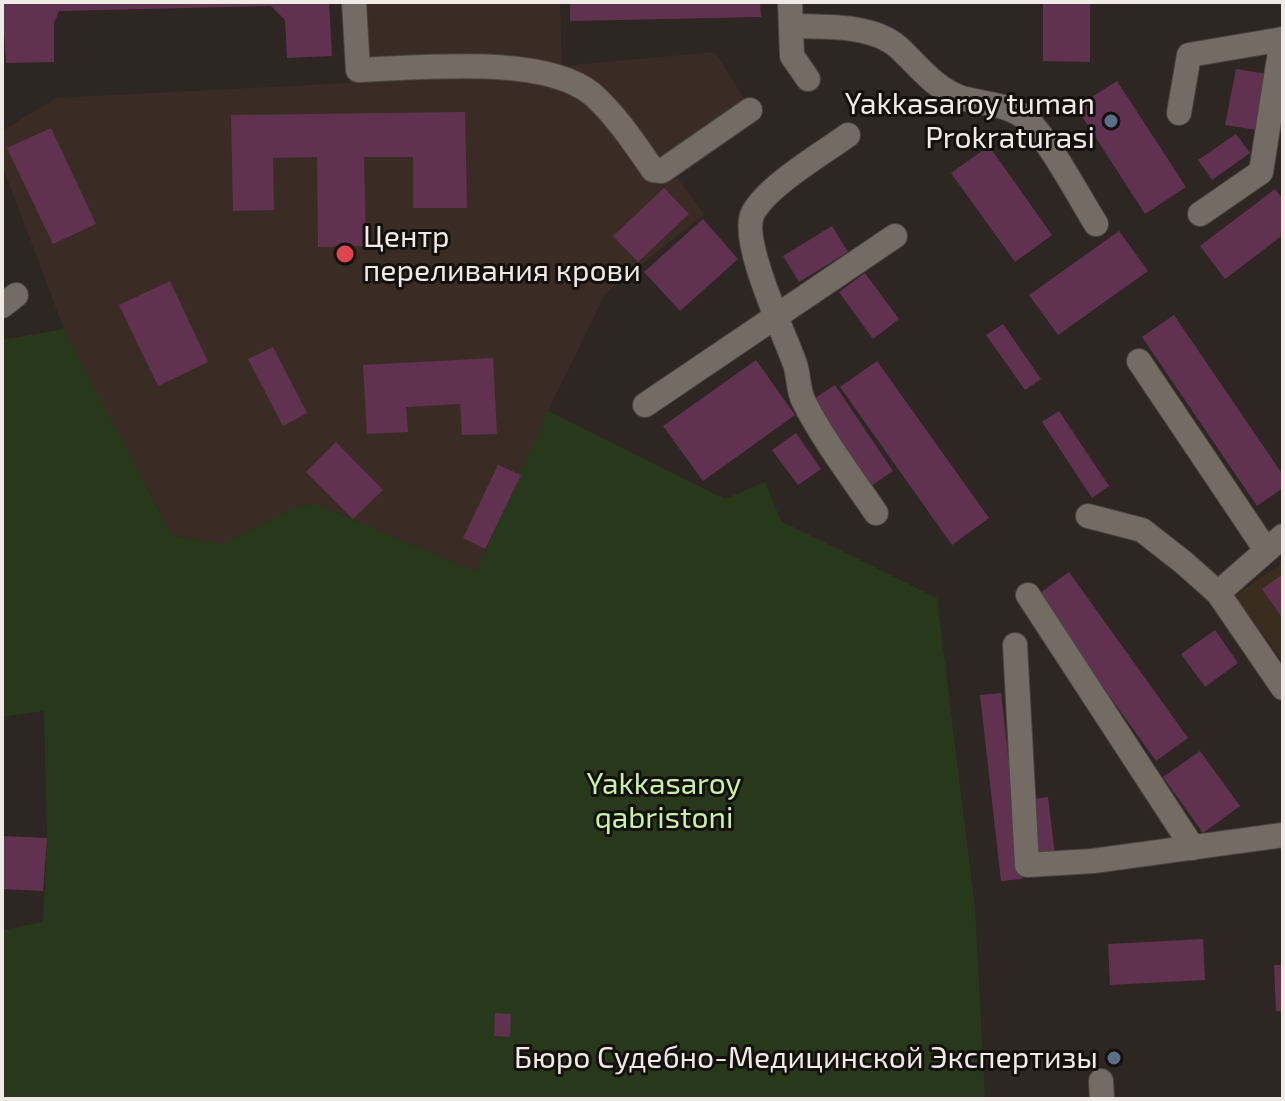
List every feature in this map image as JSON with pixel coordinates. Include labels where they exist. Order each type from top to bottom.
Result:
[{"type":"lane","points":[[354,2],[358,70],[506,69],[540,72],[572,81],[592,95],[628,134],[653,170],[662,171],[750,110]]},
{"type":"lane","points":[[808,79],[792,56],[791,14],[852,27],[895,44],[930,80],[959,97],[1022,115],[1037,130],[1096,224]]},
{"type":"lane","points":[[1179,113],[1189,55],[1283,39],[1261,172],[1200,214]]},
{"type":"lane","points":[[848,135],[764,197],[751,216],[749,232],[757,267],[797,369],[801,395],[815,422],[876,513]]},
{"type":"lane","points":[[645,405],[895,236]]},
{"type":"lane","points":[[1139,361],[1274,543],[1218,593]]},
{"type":"lane","points":[[1088,516],[1142,530],[1183,562],[1218,593],[1283,688]]},
{"type":"lane","points":[[1028,595],[1193,848]]},
{"type":"lane","points":[[1015,645],[1027,865],[1093,861],[1283,835]]},
{"type":"shaded area","name":"Центр переливания крови","points":[[346,2],[560,2],[562,66],[715,52],[747,103],[673,172],[704,214],[605,294],[548,411],[476,572],[314,503],[293,508],[222,544],[172,536],[64,329],[2,165],[2,131],[56,98],[350,83]]},
{"type":"shaded area","points":[[1283,562],[1283,662],[1235,596]]},
{"type":"green space","name":"Yakkasaroy qabristoni","points":[[64,329],[172,536],[222,544],[293,508],[314,503],[476,572],[548,411],[725,499],[765,482],[781,521],[937,598],[975,909],[985,1099],[2,1099],[2,930],[43,922],[47,838],[44,711],[2,717],[2,340]]},
{"type":"building","points":[[2,2],[329,2],[332,56],[287,58],[285,20],[271,6],[59,11],[54,23],[54,62],[6,63]]},
{"type":"building","points":[[570,2],[760,2],[761,17],[570,21]]},
{"type":"building","points":[[1043,2],[1090,2],[1090,62],[1043,61]]},
{"type":"building","points":[[1236,69],[1267,74],[1257,130],[1225,125]]},
{"type":"building","points":[[1117,81],[1186,187],[1145,214],[1076,107]]},
{"type":"building","points":[[465,112],[467,208],[413,208],[413,157],[364,157],[366,246],[318,247],[317,157],[273,158],[274,210],[233,211],[231,115]]},
{"type":"building","points":[[51,128],[96,224],[53,244],[7,148]]},
{"type":"building","points":[[1236,134],[1250,153],[1212,180],[1198,160]]},
{"type":"building","points":[[989,146],[1052,235],[1015,262],[951,173]]},
{"type":"building","points":[[664,188],[689,214],[638,262],[613,236]]},
{"type":"building","points":[[1275,189],[1283,199],[1283,235],[1225,279],[1200,246]]},
{"type":"building","points":[[703,219],[738,259],[680,311],[644,272]]},
{"type":"building","points":[[832,226],[848,252],[799,282],[783,256]]},
{"type":"building","points":[[1119,231],[1148,271],[1058,335],[1029,295]]},
{"type":"building","points":[[865,273],[899,319],[873,339],[839,292]]},
{"type":"building","points":[[170,281],[208,362],[158,386],[119,305]]},
{"type":"building","points":[[1174,315],[1283,475],[1283,488],[1257,506],[1142,337]]},
{"type":"building","points":[[1003,324],[1041,379],[1025,390],[986,335]]},
{"type":"building","points":[[273,347],[307,413],[283,426],[248,359]]},
{"type":"building","points":[[493,358],[497,434],[462,435],[460,404],[406,407],[408,432],[367,434],[363,365]]},
{"type":"building","points":[[756,360],[795,415],[703,481],[663,426]]},
{"type":"building","points":[[877,361],[989,518],[952,545],[840,387]]},
{"type":"building","points":[[835,385],[893,471],[868,488],[809,402]]},
{"type":"building","points":[[1059,411],[1109,486],[1092,498],[1042,422]]},
{"type":"building","points":[[796,433],[821,469],[798,485],[772,450]]},
{"type":"building","points":[[336,442],[383,490],[353,519],[306,472]]},
{"type":"building","points":[[498,465],[521,475],[485,549],[463,538]]},
{"type":"building","points":[[1069,572],[1188,738],[1156,761],[1037,595]]},
{"type":"building","points":[[1283,574],[1283,619],[1262,589]]},
{"type":"building","points":[[1215,630],[1238,663],[1205,687],[1181,654]]},
{"type":"building","points":[[1001,693],[1022,879],[1001,881],[980,695]]},
{"type":"building","points":[[1200,751],[1240,806],[1203,833],[1163,777]]},
{"type":"building","points":[[1048,797],[1055,855],[1035,858],[1027,800]]},
{"type":"building","points":[[2,836],[47,838],[43,891],[2,889]]},
{"type":"building","points":[[1203,939],[1205,980],[1110,985],[1108,944]]},
{"type":"building","points":[[1274,965],[1283,965],[1283,1011],[1276,1011]]},
{"type":"building","points":[[495,1013],[511,1014],[510,1037],[494,1036]]},
{"type":"place","name":"Yakkasaroy tuman Prokraturasi","points":[[1111,121]]},
{"type":"place","name":"Центр переливания крови","points":[[345,254]]},
{"type":"place","name":"Бюро Судебно-Медицинской Экспертизы","points":[[1114,1058]]}]
